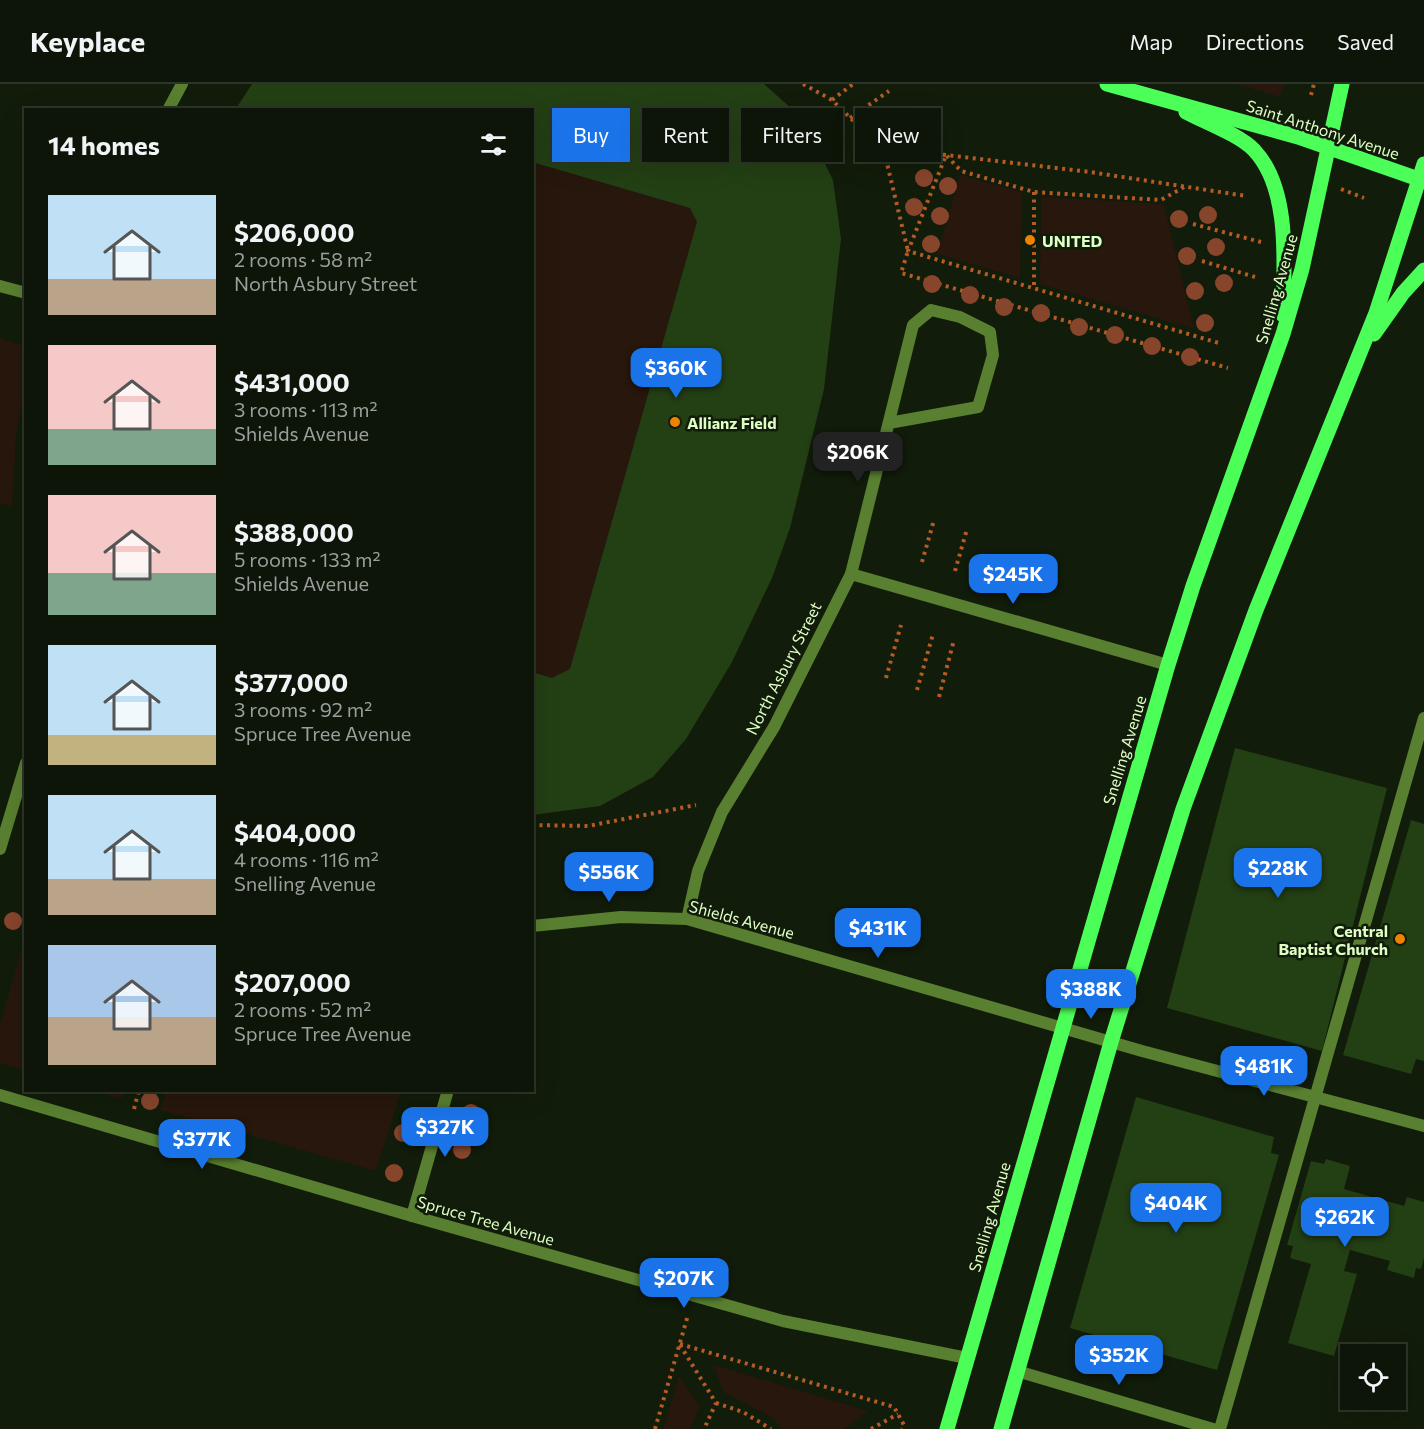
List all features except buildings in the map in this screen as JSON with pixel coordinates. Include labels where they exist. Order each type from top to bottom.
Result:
[{"type":"main road","name":"Saint Anthony Avenue","points":[[1107,84],[1327,147],[1422,180]]},
{"type":"main road","name":"Snelling Avenue","points":[[947,1429],[1167,666],[1200,565],[1283,334],[1306,252],[1342,84]]},
{"type":"main road","points":[[1160,98],[1254,150],[1271,176],[1278,201],[1284,246],[1283,334]]},
{"type":"main road","points":[[1001,1429],[1111,1042],[1180,819],[1222,699],[1362,351],[1422,180],[1424,164]]},
{"type":"main road","points":[[1362,351],[1403,293],[1424,270]]},
{"type":"street","points":[[169,108],[182,84]]},
{"type":"street","points":[[0,286],[24,292]]},
{"type":"street","name":"North Asbury Street","points":[[687,920],[703,855],[722,812],[774,727],[850,574],[913,325],[931,310],[960,318],[990,332],[993,355],[978,407],[889,423]]},
{"type":"street","points":[[850,574],[1167,666]]},
{"type":"street","points":[[1220,1429],[1424,718]]},
{"type":"street","points":[[0,849],[24,770]]},
{"type":"street","name":"Shields Avenue","points":[[534,926],[621,917],[687,920],[1111,1042],[1424,1126]]},
{"type":"street","points":[[412,1216],[447,1092]]},
{"type":"street","name":"Spruce Tree Avenue","points":[[0,1095],[693,1296],[806,1326],[968,1358]]},
{"type":"street","points":[[1017,1371],[1213,1429]]},
{"type":"path","points":[[803,84],[832,100],[855,123]]},
{"type":"path","points":[[813,90],[819,84]]},
{"type":"path","points":[[832,100],[853,84]]},
{"type":"path","points":[[1311,94],[1314,84]]},
{"type":"path","points":[[850,118],[889,91]]},
{"type":"path","points":[[941,155],[1246,196]]},
{"type":"path","points":[[946,155],[961,171],[1034,192],[1161,200],[1185,187]]},
{"type":"path","points":[[946,155],[901,273],[1228,368]]},
{"type":"path","points":[[887,162],[908,251]]},
{"type":"path","points":[[1338,188],[1364,198]]},
{"type":"path","points":[[1034,192],[1034,288]]},
{"type":"path","points":[[1193,224],[1261,242]]},
{"type":"path","points":[[908,251],[1222,344]]},
{"type":"path","points":[[1202,261],[1255,276]]},
{"type":"path","points":[[922,562],[934,520]]},
{"type":"path","points":[[954,571],[967,529]]},
{"type":"path","points":[[886,678],[901,625]]},
{"type":"path","points":[[917,690],[933,634]]},
{"type":"path","points":[[939,697],[954,640]]},
{"type":"path","points":[[534,825],[588,826],[696,805]]},
{"type":"path","points":[[134,1108],[138,1092]]},
{"type":"path","points":[[655,1429],[693,1296]]},
{"type":"path","points":[[680,1344],[716,1403],[743,1412],[771,1429]]},
{"type":"path","points":[[680,1344],[894,1407],[904,1425],[903,1429]]},
{"type":"path","points":[[704,1429],[716,1403]]},
{"type":"path","points":[[871,1429],[898,1414]]},
{"type":"shaded area","name":"Allianz Field","points":[[252,84],[764,84],[791,108],[741,108],[741,162],[824,162],[833,180],[841,239],[824,389],[790,528],[772,578],[732,662],[686,739],[653,777],[600,806],[534,815],[534,108],[510,108]]},
{"type":"shaded area","points":[[1236,84],[1284,84],[1280,97]]},
{"type":"shaded area","points":[[960,175],[1022,192],[1020,278],[937,254]]},
{"type":"shaded area","points":[[1041,197],[1164,204],[1194,329],[1040,284]]},
{"type":"shaded area","points":[[0,338],[24,346],[24,389],[16,438],[12,507],[0,503]]},
{"type":"shaded area","points":[[24,940],[24,1071],[0,1063],[0,1024]]},
{"type":"shaded area","points":[[97,1092],[125,1092],[122,1099]]},
{"type":"shaded area","points":[[165,1092],[401,1092],[376,1171],[160,1110]]},
{"type":"shaded area","points":[[714,1365],[868,1411],[845,1429],[782,1429],[773,1418],[723,1392]]},
{"type":"shaded area","points":[[679,1376],[700,1406],[690,1429],[663,1429]]},
{"type":"place","name":"UNITED","points":[[1030,240]]},
{"type":"place","name":"Allianz Field","points":[[675,422]]},
{"type":"place","name":"Central Baptist Church","points":[[1400,939]]}]
